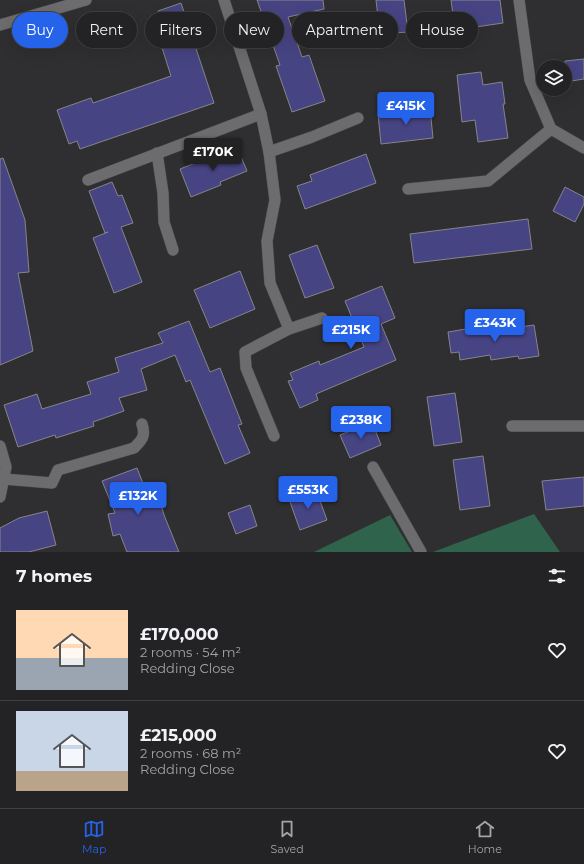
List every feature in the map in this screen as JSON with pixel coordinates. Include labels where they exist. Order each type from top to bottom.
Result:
[{"type":"street","points":[[0,25],[86,0]]},
{"type":"street","points":[[224,0],[261,114],[269,152],[275,200],[267,241],[270,283],[289,329]]},
{"type":"street","points":[[519,0],[530,80],[551,129],[584,148]]},
{"type":"street","points":[[88,180],[261,114]]},
{"type":"street","points":[[269,152],[312,137],[358,118]]},
{"type":"street","points":[[408,189],[488,181],[551,129]]},
{"type":"street","points":[[157,153],[163,193],[164,222],[173,250]]},
{"type":"street","points":[[274,436],[246,368],[246,352],[289,329],[322,318]]},
{"type":"street","points":[[4,479],[52,484],[58,470],[134,448],[143,439],[144,432],[142,424]]},
{"type":"street","points":[[512,426],[584,426]]},
{"type":"street","points":[[0,446],[6,467],[0,497]]},
{"type":"street","points":[[373,467],[422,552]]},
{"type":"green space","points":[[534,514],[560,552],[433,552]]},
{"type":"green space","points":[[390,515],[412,552],[314,552]]},
{"type":"building","points":[[257,0],[323,0],[324,9],[310,12],[292,12],[292,16],[288,17],[292,28],[292,48],[299,48],[302,57],[309,55],[325,101],[292,112],[276,66],[280,65],[274,48],[284,48],[284,12],[261,12]]},
{"type":"building","points":[[376,0],[404,0],[406,32],[398,33],[398,12],[377,12]]},
{"type":"building","points":[[451,0],[500,0],[503,23],[478,27],[478,12],[453,12]]},
{"type":"building","points":[[181,3],[184,12],[158,12]]},
{"type":"building","points":[[162,48],[196,48],[214,103],[80,149],[77,141],[69,144],[57,110],[91,98],[93,103],[171,76]]},
{"type":"building","points":[[584,59],[584,79],[572,81],[572,60]]},
{"type":"building","points":[[481,72],[483,85],[502,82],[505,104],[503,104],[508,138],[478,142],[475,120],[462,122],[457,75]]},
{"type":"building","points":[[430,108],[433,138],[381,144],[378,114]]},
{"type":"building","points":[[237,147],[247,171],[220,182],[221,185],[191,197],[180,169]]},
{"type":"building","points":[[366,154],[376,183],[305,209],[297,186],[312,181],[310,175]]},
{"type":"building","points":[[3,158],[25,220],[29,272],[18,273],[33,351],[0,365],[0,159]]},
{"type":"building","points":[[112,182],[118,196],[122,195],[133,223],[121,227],[142,282],[114,293],[93,238],[108,232],[105,233],[89,191]]},
{"type":"building","points":[[565,187],[584,197],[584,204],[575,222],[553,211]]},
{"type":"building","points":[[528,219],[532,249],[414,263],[410,234]]},
{"type":"building","points":[[317,245],[334,288],[305,298],[289,255]]},
{"type":"building","points":[[240,271],[255,309],[210,328],[194,290]]},
{"type":"building","points":[[382,286],[395,318],[381,324],[396,360],[316,394],[318,400],[300,408],[288,381],[293,380],[290,373],[319,361],[320,365],[364,347],[345,301]]},
{"type":"building","points":[[189,321],[210,372],[220,368],[242,424],[238,425],[250,453],[225,464],[190,380],[186,382],[175,355],[141,369],[147,390],[119,398],[124,411],[93,422],[94,426],[56,438],[55,435],[18,447],[4,405],[37,394],[42,409],[91,394],[87,382],[119,372],[115,358],[163,343],[158,333]]},
{"type":"building","points":[[534,325],[539,356],[519,359],[518,356],[491,360],[490,355],[460,360],[459,352],[451,353],[448,332],[478,327],[479,333]]},
{"type":"building","points":[[455,393],[462,442],[434,446],[427,397]]},
{"type":"building","points":[[372,422],[381,445],[350,458],[340,435]]},
{"type":"building","points":[[483,456],[490,506],[460,510],[453,460]]},
{"type":"building","points":[[137,468],[151,504],[160,501],[179,552],[127,552],[120,534],[113,536],[108,514],[115,513],[102,481]]},
{"type":"building","points":[[584,477],[584,506],[546,510],[542,481]]},
{"type":"building","points":[[316,490],[327,520],[300,530],[289,499]]},
{"type":"building","points":[[250,505],[257,526],[236,534],[228,513]]},
{"type":"building","points":[[47,511],[56,545],[29,552],[0,552],[0,528],[19,518]]}]
